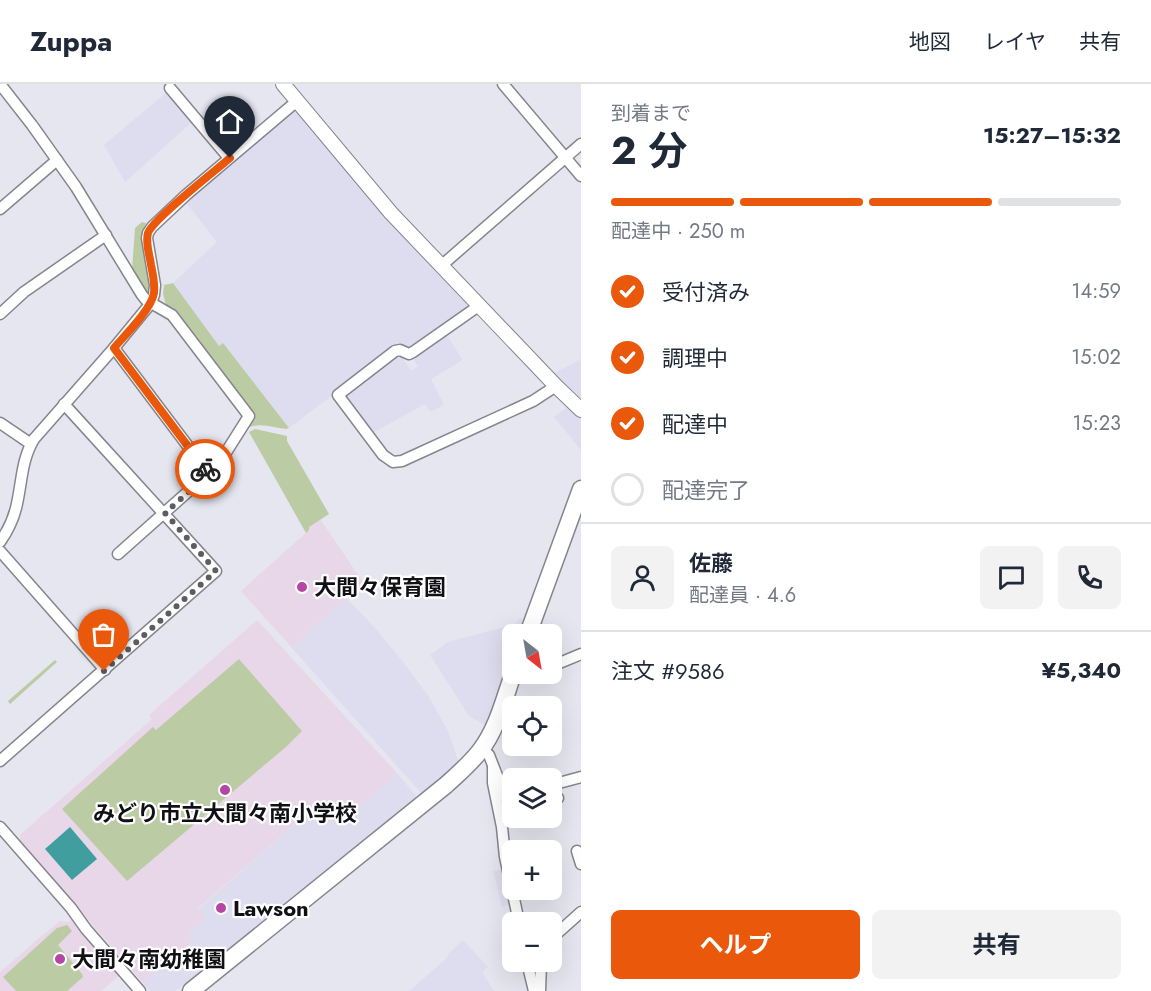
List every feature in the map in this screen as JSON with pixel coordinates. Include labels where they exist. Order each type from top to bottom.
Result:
[{"type":"main road","points":[[536,624],[581,489]]},
{"type":"main road","points":[[191,991],[469,764],[482,749],[509,684]]},
{"type":"street","points":[[0,84],[91,210],[142,295],[172,315],[249,414],[249,418],[218,465],[118,554]]},
{"type":"street","points":[[283,84],[391,213],[581,410]]},
{"type":"street","points":[[503,84],[581,176]]},
{"type":"street","points":[[170,88],[230,158]]},
{"type":"street","points":[[0,542],[16,511],[23,467],[38,434],[151,303],[155,285],[147,244],[149,230],[171,208],[297,101]]},
{"type":"street","points":[[441,266],[581,144]]},
{"type":"street","points":[[0,209],[57,160]]},
{"type":"street","points":[[0,314],[24,292],[106,235]]},
{"type":"street","points":[[480,305],[413,352],[409,354],[400,350],[395,351],[338,395],[383,455],[393,462],[402,461],[533,401],[556,386]]},
{"type":"street","points":[[114,348],[209,474]]},
{"type":"street","points":[[0,761],[216,571],[64,404]]},
{"type":"street","points":[[0,423],[32,444]]},
{"type":"street","points":[[0,551],[105,670]]},
{"type":"street","points":[[562,662],[581,654]]},
{"type":"street","points":[[482,749],[489,755],[502,789]]},
{"type":"street","points":[[494,768],[493,783],[517,912]]},
{"type":"street","points":[[562,782],[581,777]]},
{"type":"street","points":[[0,827],[140,991]]},
{"type":"street","points":[[577,851],[581,864]]},
{"type":"street","points":[[562,929],[581,912]]},
{"type":"street","points":[[529,972],[534,991]]},
{"type":"street","points":[[540,991],[541,972]]},
{"type":"shaded area","points":[[167,92],[192,122],[125,182],[104,145]]},
{"type":"shaded area","points":[[290,112],[298,112],[472,306],[408,350],[399,345],[289,428],[223,344],[219,346],[173,283],[217,242],[184,200]]},
{"type":"shaded area","points":[[445,336],[448,337],[462,359],[431,379],[444,405],[430,412],[425,404],[372,433],[345,398],[345,394],[399,355],[411,371],[418,366],[414,360],[415,357]]},
{"type":"shaded area","points":[[581,359],[581,405],[551,375]]},
{"type":"shaded area","points":[[569,406],[581,418],[581,450],[554,417]]},
{"type":"shaded area","name":"大間々保育園","points":[[320,519],[363,582],[292,648],[241,591],[309,530],[308,527]]},
{"type":"shaded area","points":[[346,598],[403,662],[429,697],[448,731],[459,763],[423,795],[292,648]]},
{"type":"shaded area","points":[[521,618],[523,623],[516,624]]},
{"type":"shaded area","name":"みどり市立大間々南小学校","points":[[257,620],[397,773],[336,827],[316,806],[197,909],[205,919],[188,932],[194,941],[143,983],[20,841],[20,835],[152,719],[149,715]]},
{"type":"shaded area","points":[[502,628],[502,682],[486,726],[469,716],[430,655],[448,642]]},
{"type":"shaded area","points":[[397,773],[418,798],[221,957],[175,991],[150,991],[143,983],[194,941],[188,932],[197,910],[316,806],[336,827]]},
{"type":"shaded area","points":[[502,869],[502,900],[510,900],[511,904],[502,907],[493,871]]},
{"type":"shaded area","name":"大間々南幼稚園","points":[[72,919],[119,976],[101,991],[0,991],[0,972],[60,921],[69,922]]},
{"type":"shaded area","points":[[463,940],[488,967],[482,972],[494,991],[409,991],[446,959]]},
{"type":"green space","points":[[142,222],[146,223],[143,238],[149,282],[148,295],[132,270],[135,228]]},
{"type":"green space","points":[[173,283],[219,346],[223,343],[289,428],[261,425],[247,428],[256,416],[183,323],[166,305],[163,294],[164,285]]},
{"type":"green space","points":[[255,429],[287,436],[287,441],[329,514],[309,527],[306,533],[249,432]]},
{"type":"green space","points":[[239,659],[302,731],[127,881],[62,809],[153,727],[156,730]]},
{"type":"green space","points":[[55,660],[57,662],[10,704],[8,701]]},
{"type":"green space","points":[[67,925],[72,931],[58,945],[83,977],[67,991],[16,991],[3,977],[57,928]]},
{"type":"water","points":[[70,827],[97,859],[72,880],[45,849]]},
{"type":"way so far","points":[[104,671],[216,571],[165,513],[209,474],[205,469]]},
{"type":"place","name":"大間々保育園","points":[[302,587]]},
{"type":"place","name":"みどり市立大間々南小学校","points":[[225,790]]},
{"type":"place","name":"Lawson","points":[[221,908]]},
{"type":"place","name":"大間々南幼稚園","points":[[60,959]]},
{"type":"route","points":[[205,469],[114,348],[146,310],[154,295],[155,285],[147,244],[149,230],[171,208],[230,158]]}]
